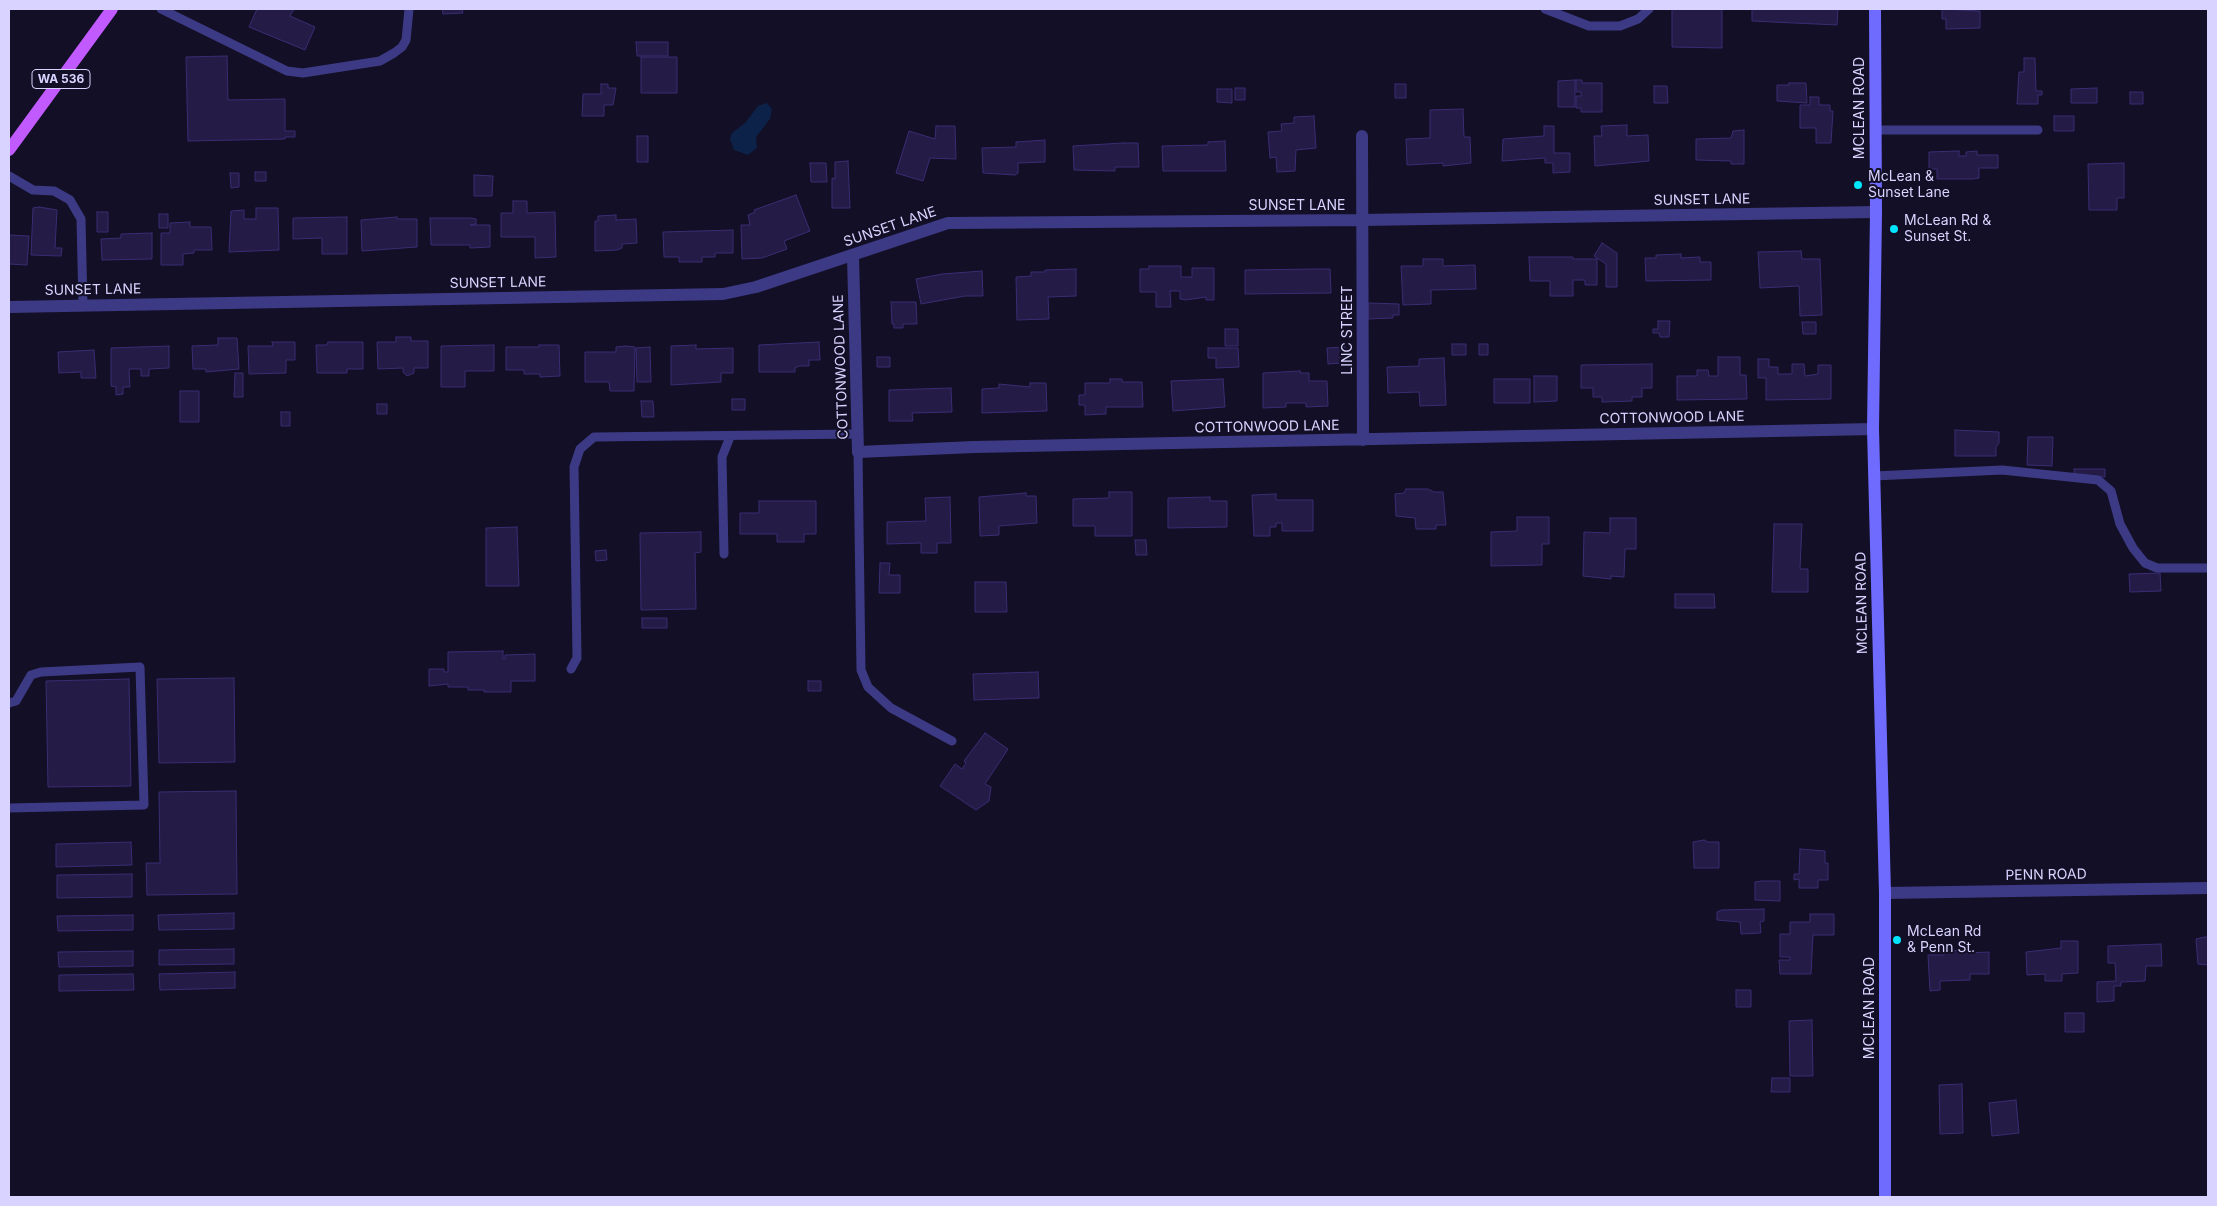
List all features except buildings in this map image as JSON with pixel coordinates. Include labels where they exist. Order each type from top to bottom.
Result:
[{"type":"main road","name":"WA 536","points":[[9,150],[112,9]]},
{"type":"street","name":"MCLEAN ROAD","points":[[1875,9],[1876,212],[1873,429],[1884,893],[1885,1197]]},
{"type":"street","name":"LINC STREET","points":[[1362,136],[1363,440]]},
{"type":"street","name":"SUNSET LANE","points":[[9,307],[723,294],[756,287],[948,223],[1362,220],[1876,212]]},
{"type":"street","name":"COTTONWOOD LANE","points":[[853,256],[858,452],[974,447],[1873,429]]},
{"type":"street","name":"PENN ROAD","points":[[1884,893],[2208,888]]},
{"type":"lane","points":[[161,9],[287,71],[303,74],[380,60],[394,53],[402,47],[406,40],[409,9]]},
{"type":"lane","points":[[1545,9],[1589,26],[1620,26],[1638,19],[1649,9]]},
{"type":"lane","points":[[1876,130],[2038,130]]},
{"type":"lane","points":[[9,176],[33,190],[54,191],[70,200],[81,219],[83,306]]},
{"type":"lane","points":[[571,668],[577,658],[574,467],[580,449],[594,438],[858,434]]},
{"type":"lane","points":[[724,554],[722,457],[730,437]]},
{"type":"lane","points":[[858,452],[861,670],[868,687],[891,708],[952,741]]},
{"type":"lane","points":[[1874,476],[2002,470],[2098,480],[2111,491],[2120,524],[2133,548],[2145,562],[2157,568],[2208,568]]},
{"type":"lane","points":[[9,703],[16,700],[30,675],[41,672],[140,667],[144,805],[9,808]]},
{"type":"water","points":[[767,103],[772,109],[770,119],[756,137],[757,148],[748,155],[734,150],[730,139],[732,133],[745,123],[758,106]]},
{"type":"place","name":"McLean & Sunset Lane","points":[[1858,185]]},
{"type":"place","name":"McLean Rd & Sunset St.","points":[[1894,229]]},
{"type":"place","name":"McLean Rd & Penn St.","points":[[1897,940]]}]
